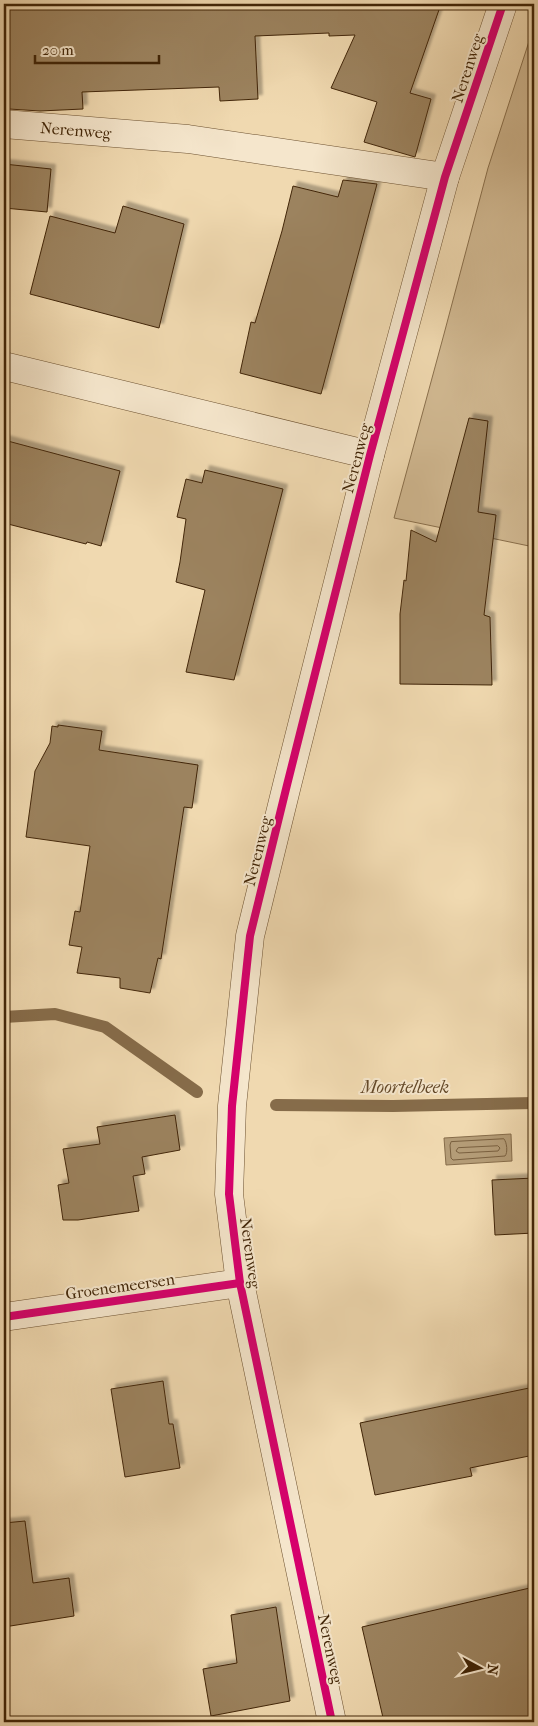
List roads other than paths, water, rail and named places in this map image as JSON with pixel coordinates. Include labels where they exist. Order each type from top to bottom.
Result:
[{"type":"street","name":"Nerenweg","points":[[332,1722],[240,1283],[229,1194],[232,1106],[250,936],[370,455],[445,177],[503,4]]},
{"type":"street","name":"Nerenweg","points":[[4,124],[188,139],[445,177]]},
{"type":"street","name":"Nerenweg","points":[[4,366],[370,455]]},
{"type":"street","name":"Groenemeersen","points":[[4,1317],[240,1283]]},
{"type":"water","points":[[511,1134],[512,1161],[446,1165],[444,1138]]},
{"type":"waterway","name":"Moortelbeek","points":[[4,1017],[55,1014],[105,1027],[197,1092]]},
{"type":"waterway","name":"Moortelbeek","points":[[276,1105],[393,1106],[534,1103]]}]
